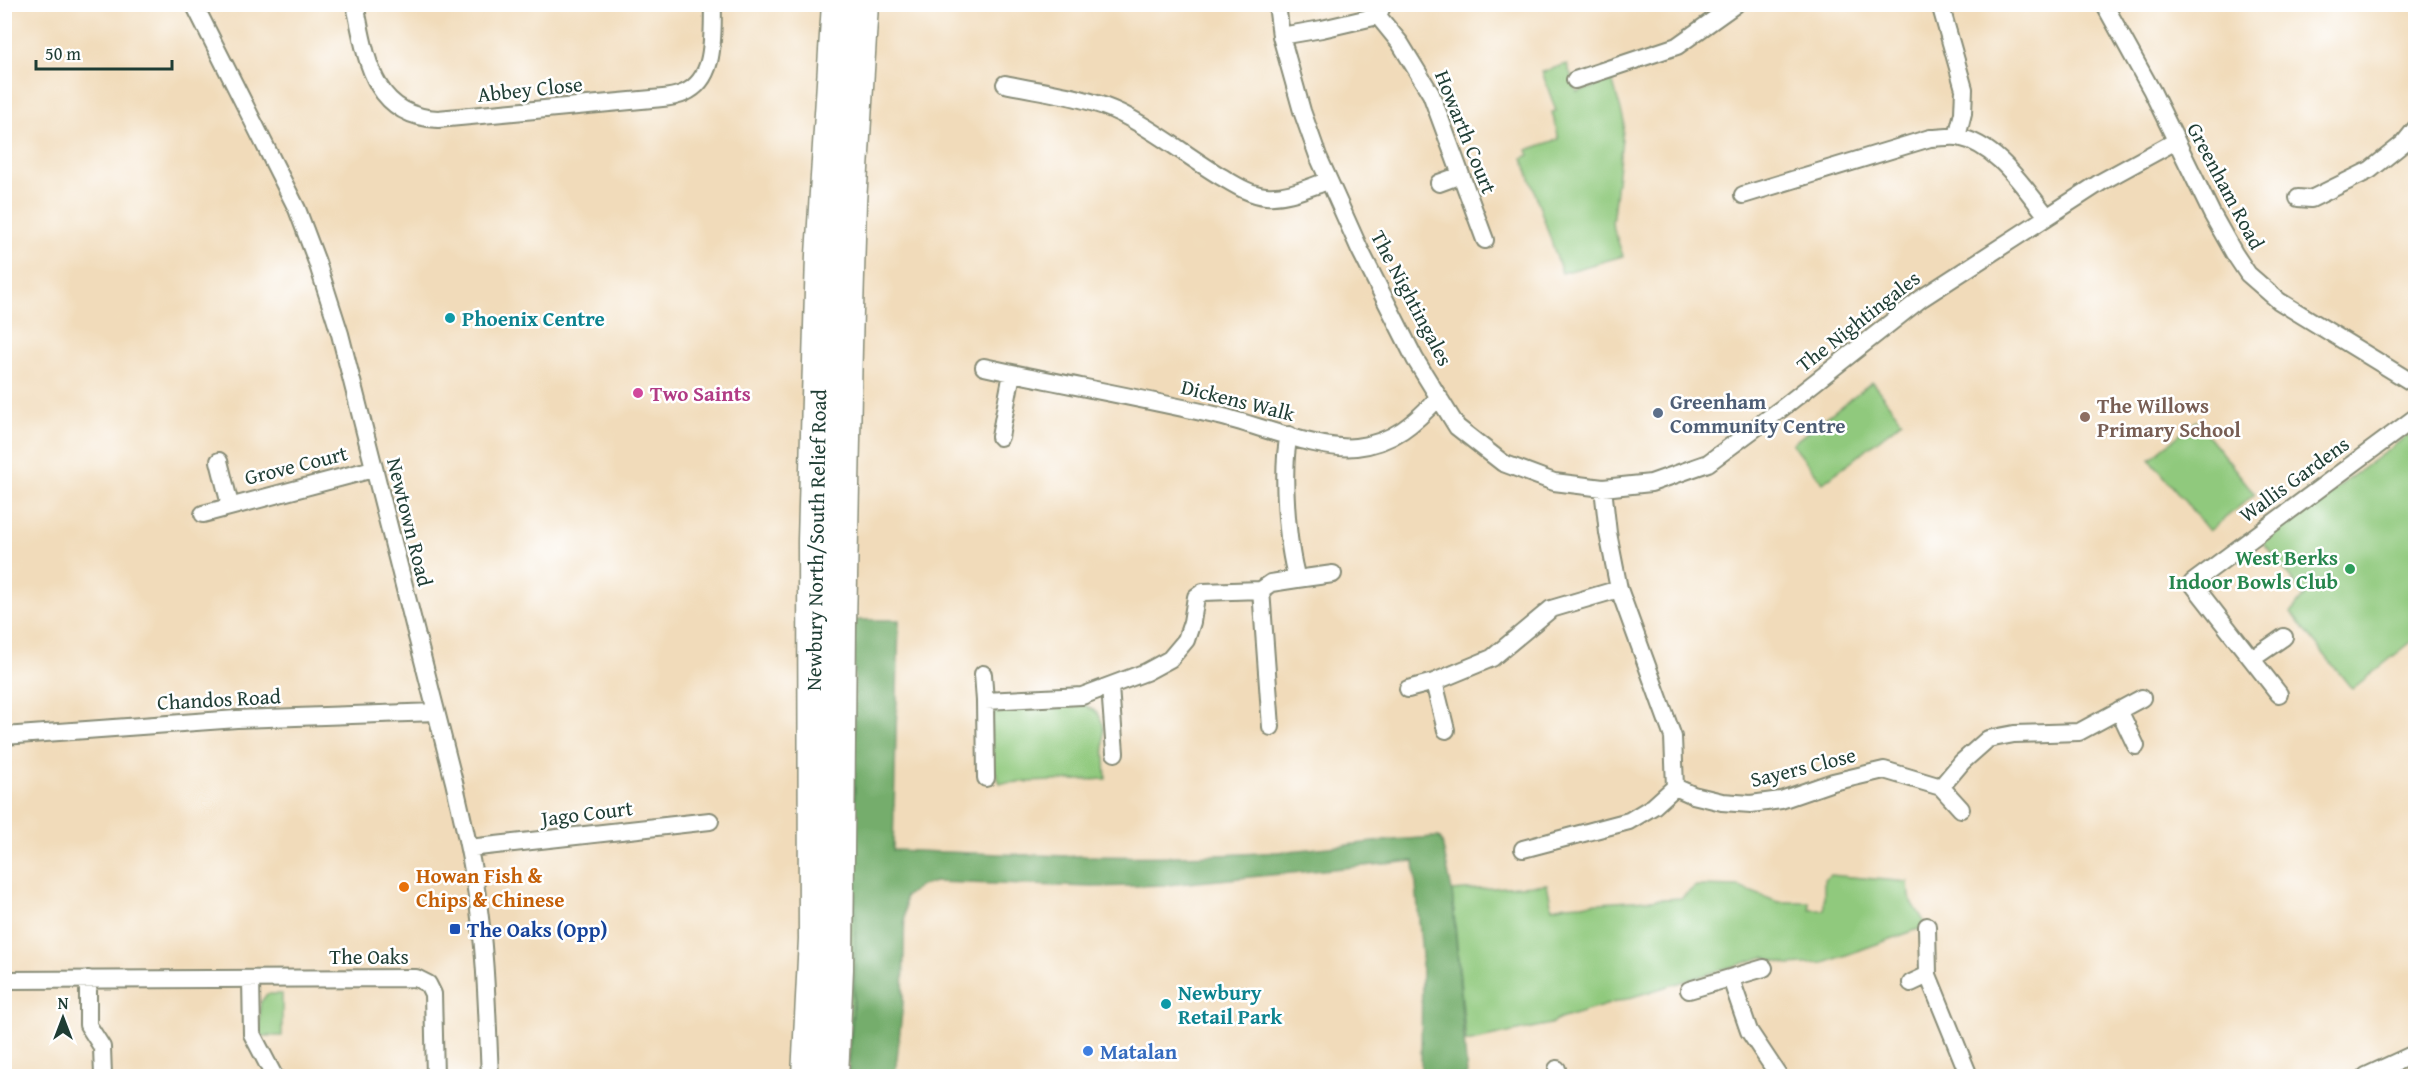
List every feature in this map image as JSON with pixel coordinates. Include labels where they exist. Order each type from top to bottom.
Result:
[{"type":"highway","name":"Newbury North/South Relief Road","points":[[807,1077],[814,939],[813,542],[821,255],[837,4]]},
{"type":"highway","name":"Newbury North/South Relief Road","points":[[833,1077],[838,969],[841,624],[851,202],[863,4]]},
{"type":"street","name":"Newtown Road","points":[[194,4],[297,209],[340,334],[469,848],[478,904],[490,1077]]},
{"type":"street","name":"Abbey Close","points":[[355,4],[371,67],[381,92],[404,112],[426,119],[652,99],[687,92],[700,80],[709,61],[712,50],[713,4]]},
{"type":"street","name":"The Nightingales","points":[[1276,4],[1281,36],[1302,111],[1328,181],[1410,349],[1457,427],[1503,463],[1554,482],[1603,488],[1651,483],[1708,463],[1781,409],[1922,298],[2047,216],[2136,162],[2176,141]]},
{"type":"street","points":[[1575,80],[1677,46],[1736,4]]},
{"type":"street","points":[[1940,4],[1964,89],[1963,113],[1957,137]]},
{"type":"street","name":"Greenham Road","points":[[2104,4],[2152,91],[2217,224],[2248,274],[2279,301],[2415,385]]},
{"type":"street","points":[[1281,36],[1322,29],[1381,10]]},
{"type":"street","name":"Howarth Court","points":[[1381,10],[1431,94],[1485,240]]},
{"type":"street","points":[[1005,84],[1093,103],[1118,112],[1143,125],[1186,156],[1241,188],[1266,196],[1292,193],[1328,181]]},
{"type":"street","points":[[2298,198],[2312,199],[2370,170],[2404,143],[2415,128]]},
{"type":"street","points":[[1743,195],[1930,138],[1957,137],[1977,144],[1996,155],[2047,216]]},
{"type":"street","points":[[1439,183],[1461,175]]},
{"type":"street","name":"Dickens Walk","points":[[984,367],[1220,417],[1316,444],[1355,447],[1380,443],[1413,425],[1439,397]]},
{"type":"street","points":[[1000,436],[1012,373]]},
{"type":"street","name":"Wallis Gardens","points":[[2279,694],[2192,583],[2415,417]]},
{"type":"street","points":[[1289,435],[1285,473],[1292,561],[1297,579]]},
{"type":"street","name":"Grove Court","points":[[219,461],[230,506]]},
{"type":"street","name":"Grove Court","points":[[203,514],[373,469]]},
{"type":"street","points":[[1523,849],[1629,821],[1654,806],[1675,787],[1673,737],[1619,589],[1608,533],[1603,488]]},
{"type":"street","points":[[985,701],[1082,696],[1110,687],[1170,659],[1186,640],[1196,597],[1203,592],[1261,590],[1271,584],[1333,574]]},
{"type":"street","points":[[1408,689],[1434,682],[1492,658],[1551,609],[1619,589]]},
{"type":"street","points":[[1261,590],[1271,727]]},
{"type":"street","points":[[2252,659],[2284,637]]},
{"type":"street","points":[[983,674],[986,778]]},
{"type":"street","points":[[1434,682],[1446,730]]},
{"type":"street","points":[[1110,687],[1115,753]]},
{"type":"street","points":[[1961,809],[1941,787],[1962,762],[1988,739],[2014,734],[2079,732],[2142,698]]},
{"type":"street","points":[[2119,710],[2136,746]]},
{"type":"street","name":"Chandos Road","points":[[4,736],[237,719],[436,712]]},
{"type":"street","name":"Sayers Close","points":[[1675,787],[1693,795],[1722,802],[1751,804],[1781,800],[1833,782],[1884,770],[1941,787]]},
{"type":"street","name":"Jago Court","points":[[469,848],[710,821]]},
{"type":"street","points":[[1928,926],[1928,975],[1967,1071],[1960,1077]]},
{"type":"street","points":[[1689,990],[1764,968]]},
{"type":"street","points":[[1911,983],[1928,975]]},
{"type":"street","name":"The Oaks","points":[[4,980],[404,978],[422,980],[428,984],[433,994],[435,1077]]},
{"type":"street","points":[[88,979],[88,1024],[102,1047],[103,1077]]},
{"type":"street","points":[[251,979],[252,1034],[274,1077]]},
{"type":"street","points":[[1731,979],[1749,1031],[1779,1077]]},
{"type":"street","points":[[2366,1077],[2415,1053]]},
{"type":"green space","points":[[1567,64],[1577,92],[1594,87],[1592,83],[1611,76],[1624,121],[1612,224],[1623,256],[1562,273],[1523,158],[1529,155],[1527,150],[1559,139],[1552,112],[1556,111],[1542,72]]},
{"type":"green space","points":[[1872,382],[1902,421],[1823,483],[1792,444]]},
{"type":"green space","points":[[2196,421],[2255,494],[2209,531],[2150,459]]},
{"type":"green space","name":"West Berks Indoor Bowls Club","points":[[2415,430],[2415,639],[2352,689],[2291,613],[2304,596],[2263,542]]},
{"type":"green space","points":[[854,620],[899,620],[893,850],[1031,855],[1216,855],[1284,852],[1439,837],[1452,891],[1467,1076],[1421,1076],[1422,956],[1414,861],[1167,885],[1093,887],[935,882],[920,886],[905,897],[903,1003],[895,1076],[848,1076],[854,997],[855,925]]},
{"type":"green space","points":[[1083,704],[1097,712],[1103,724],[1106,779],[1000,783],[989,757],[991,717],[998,709]]},
{"type":"green space","points":[[855,721],[855,943],[848,1076]]},
{"type":"green space","points":[[1830,875],[1908,882],[1909,897],[1927,926],[1824,963],[1788,965],[1764,957],[1550,1024],[1466,1042],[1452,891],[1547,884],[1552,908],[1566,905],[1681,898],[1696,886],[1739,887],[1778,902],[1809,902],[1810,910],[1824,910],[1824,880]]},
{"type":"green space","points":[[267,994],[282,994],[282,1036],[260,1036],[260,1003]]},
{"type":"place","name":"Phoenix Centre","points":[[450,318]]},
{"type":"place","name":"Two Saints","points":[[638,393]]},
{"type":"place","name":"Greenham Community Centre","points":[[1658,413]]},
{"type":"place","name":"The Willows Primary School","points":[[2085,417]]},
{"type":"place","name":"West Berks Indoor Bowls Club","points":[[2350,569]]},
{"type":"place","name":"Howan Fish & Chips & Chinese","points":[[404,887]]},
{"type":"place","name":"The Oaks (Opp)","points":[[455,929]]},
{"type":"place","name":"Newbury Retail Park","points":[[1166,1004]]},
{"type":"place","name":"Matalan","points":[[1088,1051]]}]
